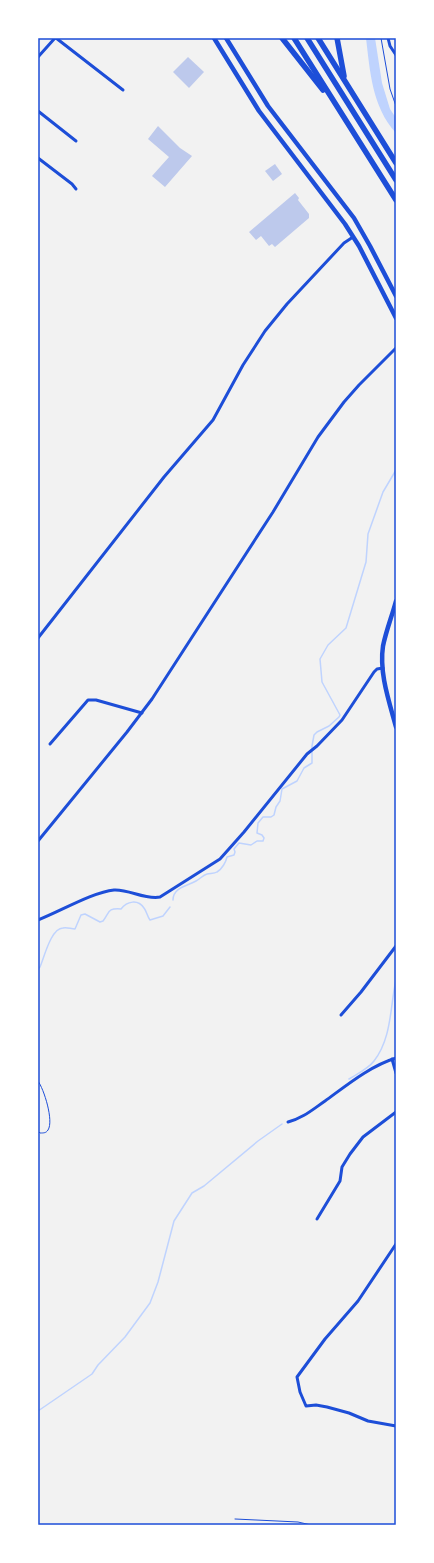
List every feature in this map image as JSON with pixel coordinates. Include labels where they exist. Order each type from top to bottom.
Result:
[{"type":"highway","points":[[282,38],[340,110]]},
{"type":"highway","points":[[294,38],[396,200]]},
{"type":"highway","points":[[306,38],[396,180]]},
{"type":"highway","points":[[318,38],[396,163]]},
{"type":"highway","points":[[337,38],[346,82]]},
{"type":"main road","points":[[214,38],[259,111],[329,202],[353,237],[396,318]]},
{"type":"main road","points":[[226,38],[268,106],[354,218],[396,296]]},
{"type":"main road","points":[[232,69],[241,64]]},
{"type":"main road","points":[[396,601],[384,645],[383,668],[396,727]]},
{"type":"street","points":[[38,57],[55,38],[123,90]]},
{"type":"street","points":[[388,38],[392,50],[396,55]]},
{"type":"street","points":[[38,111],[76,141]]},
{"type":"street","points":[[38,158],[72,184],[76,190]]},
{"type":"street","points":[[38,638],[164,478],[213,420],[243,365],[265,331],[287,304],[344,243],[353,237]]},
{"type":"street","points":[[38,841],[142,713],[273,512],[318,437],[344,402],[396,348]]},
{"type":"street","points":[[38,920],[108,891],[121,891],[160,897],[210,867],[234,844],[310,752],[342,720],[374,672],[377,669],[383,668]]},
{"type":"street","points":[[50,744],[88,700],[96,700],[142,713]]},
{"type":"street","points":[[341,1014],[361,992],[396,946]]},
{"type":"street","points":[[288,1122],[299,1119],[379,1065],[396,1058]]},
{"type":"street","points":[[392,1059],[396,1073]]},
{"type":"street","points":[[317,1219],[340,1181],[342,1167],[350,1154],[363,1137],[396,1112]]},
{"type":"street","points":[[396,1244],[358,1301],[325,1339],[297,1377],[300,1392],[306,1406],[316,1405],[328,1407],[349,1413],[368,1421],[396,1426]]},
{"type":"path","points":[[381,38],[390,89],[396,106]]},
{"type":"path","points":[[38,1081],[44,1090],[51,1122],[49,1129],[46,1132],[40,1133],[38,1131]]},
{"type":"path","points":[[235,1519],[298,1522],[311,1525]]},
{"type":"water","points":[[366,38],[375,38],[382,83],[390,109],[396,118],[396,133],[388,123],[377,100],[371,76]]},
{"type":"building","points":[[188,57],[204,72],[189,88],[173,72]]},
{"type":"building","points":[[158,126],[180,148],[192,156],[165,187],[152,176],[169,157],[148,139]]},
{"type":"building","points":[[275,164],[282,174],[273,181],[265,171]]},
{"type":"building","points":[[295,193],[299,198],[298,200],[309,214],[309,218],[275,247],[272,244],[269,246],[261,236],[256,240],[249,232]]},
{"type":"waterway","points":[[173,900],[175,892],[178,890],[208,874],[219,871],[224,865],[227,857],[234,855],[234,849],[239,843],[251,845],[257,841],[263,841],[264,838],[262,835],[257,833],[258,823],[263,817],[271,817],[274,815],[276,807],[280,801],[282,789],[297,781],[304,768],[312,763],[312,746],[314,735],[329,726],[339,717],[340,715],[322,682],[320,659],[328,645],[346,628],[366,562],[368,534],[383,492],[396,470]]},
{"type":"waterway","points":[[38,969],[48,944],[55,933],[59,929],[63,928],[75,929],[81,915],[85,914],[100,922],[103,921],[111,910],[121,909],[126,904],[136,902],[142,905],[150,920],[163,916],[170,907]]},
{"type":"waterway","points":[[349,1079],[369,1066],[380,1052],[390,1022],[396,980]]},
{"type":"waterway","points":[[38,1411],[92,1374],[98,1365],[125,1337],[150,1303],[158,1282],[174,1221],[192,1193],[204,1186],[258,1141],[282,1124]]}]
